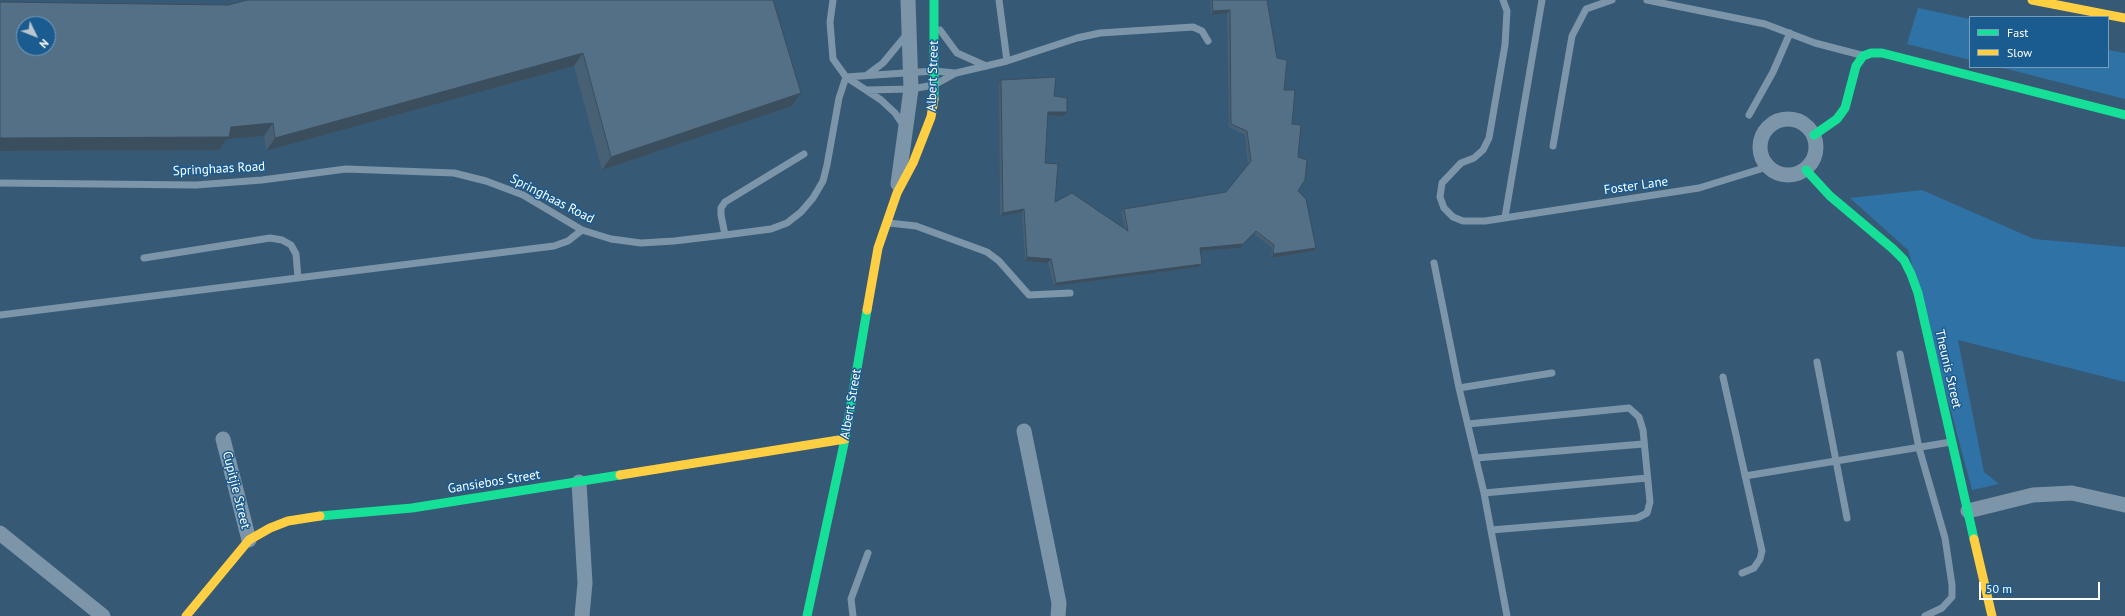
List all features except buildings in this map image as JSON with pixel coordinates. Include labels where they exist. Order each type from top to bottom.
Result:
[{"type":"street","name":"Albert Street","points":[[897,193],[911,89],[908,0]]},
{"type":"street","name":"Albert Street","points":[[807,616],[845,439],[873,277],[885,223],[932,117],[934,85],[934,0]]},
{"type":"street","points":[[2032,0],[2125,18]]},
{"type":"street","points":[[1814,135],[1837,119],[1845,108],[1856,66],[1863,56],[1871,53],[1882,53],[2125,115]]},
{"type":"street","points":[[1793,119],[1801,122],[1809,128],[1814,135],[1816,154],[1806,170],[1790,176],[1774,172],[1767,167],[1762,160],[1760,142],[1768,127],[1775,122],[1793,119]]},
{"type":"street","name":"Theunis Street","points":[[1806,170],[1817,184],[1830,196],[1893,249],[1904,260],[1912,274],[1918,293],[1992,616]]},
{"type":"street","points":[[1024,431],[1059,603],[1058,616]]},
{"type":"street","name":"Cupitjie Street","points":[[223,439],[249,540]]},
{"type":"street","name":"Gansiebos Street","points":[[186,616],[249,540],[270,528],[288,521],[307,517],[412,508],[845,439]]},
{"type":"street","points":[[579,482],[585,582],[582,616]]},
{"type":"street","points":[[1968,511],[2033,495],[2072,493],[2125,505]]},
{"type":"street","points":[[0,533],[103,616]]},
{"type":"lane","points":[[833,0],[830,22],[830,43],[833,59],[846,77],[881,100],[895,113],[905,128]]},
{"type":"lane","points":[[999,0],[1007,61]]},
{"type":"lane","name":"Foster Lane","points":[[1503,0],[1507,11],[1505,45],[1489,138],[1483,150],[1474,158],[1461,163],[1442,182],[1440,197],[1444,208],[1453,218],[1463,221],[1485,221],[1699,188],[1767,167]]},
{"type":"lane","points":[[1505,217],[1542,0]]},
{"type":"lane","points":[[1553,146],[1572,36],[1586,9],[1612,0]]},
{"type":"lane","points":[[1647,0],[1765,24],[1815,42],[1863,56]]},
{"type":"lane","points":[[934,22],[957,53],[986,66]]},
{"type":"lane","points":[[866,90],[911,89],[934,85],[956,73],[1007,61],[1082,37],[1100,33],[1193,27],[1202,31],[1208,41]]},
{"type":"lane","points":[[867,75],[883,63],[897,48],[908,31]]},
{"type":"lane","points":[[1748,116],[1773,72],[1790,33]]},
{"type":"lane","points":[[846,77],[934,71],[956,73]]},
{"type":"lane","name":"Springhaas Road","points":[[0,183],[196,184],[262,180],[346,169],[454,173],[486,181],[523,195],[582,230],[611,239],[641,243],[725,235],[771,229],[786,223],[801,212],[813,198],[823,181],[839,98],[846,77]]},
{"type":"lane","points":[[725,235],[721,215],[721,208],[725,202],[804,154]]},
{"type":"lane","points":[[885,223],[916,226],[987,252],[999,261],[1029,295],[1070,293]]},
{"type":"lane","points":[[0,315],[554,246],[568,241],[582,230]]},
{"type":"lane","points":[[144,258],[270,238],[282,240],[291,245],[296,254],[298,278]]},
{"type":"lane","points":[[1434,263],[1459,388],[1484,493],[1507,616]]},
{"type":"lane","points":[[1900,354],[1919,448],[1945,538],[1952,585],[1952,597],[1942,608],[1925,616]]},
{"type":"lane","points":[[1817,362],[1847,518]]},
{"type":"lane","points":[[1459,388],[1552,373]]},
{"type":"lane","points":[[1723,377],[1762,551],[1760,559],[1754,568],[1742,573]]},
{"type":"lane","points":[[1468,424],[1629,408],[1639,417],[1643,430],[1643,444],[1650,502],[1647,513],[1637,518],[1491,530]]},
{"type":"lane","points":[[1745,476],[1952,442]]},
{"type":"lane","points":[[1476,458],[1643,444]]},
{"type":"lane","points":[[1484,493],[1647,478]]},
{"type":"lane","points":[[853,616],[851,599],[868,554]]},
{"type":"shaded area","points":[[1918,8],[1969,19],[1969,60],[1907,44]]},
{"type":"shaded area","points":[[2109,50],[2125,53],[2125,99],[2003,68],[2109,68]]},
{"type":"shaded area","points":[[1922,190],[2034,239],[2125,247],[2125,382],[1958,340],[1984,472],[1999,484],[1972,490],[1908,250],[1850,198]]},
{"type":"traffic: fast","points":[[934,0],[934,99]]},
{"type":"traffic: fast","points":[[1814,135],[1837,119],[1845,108],[1856,66],[1863,56],[1871,53],[1882,53],[2125,115]]},
{"type":"traffic: fast","points":[[1806,170],[1830,196],[1893,249],[1904,260],[1911,274],[1918,293],[1974,539]]},
{"type":"traffic: fast","points":[[807,616],[845,439],[867,310]]},
{"type":"traffic: fast","points":[[320,516],[412,508],[620,475]]},
{"type":"traffic: slow","points":[[2032,0],[2125,18]]},
{"type":"traffic: slow","points":[[867,310],[878,248],[897,193],[913,163],[931,117],[934,99]]},
{"type":"traffic: slow","points":[[620,475],[845,439]]},
{"type":"traffic: slow","points":[[186,616],[249,540],[270,528],[288,521],[320,516]]},
{"type":"traffic: slow","points":[[1974,539],[1992,616]]}]
